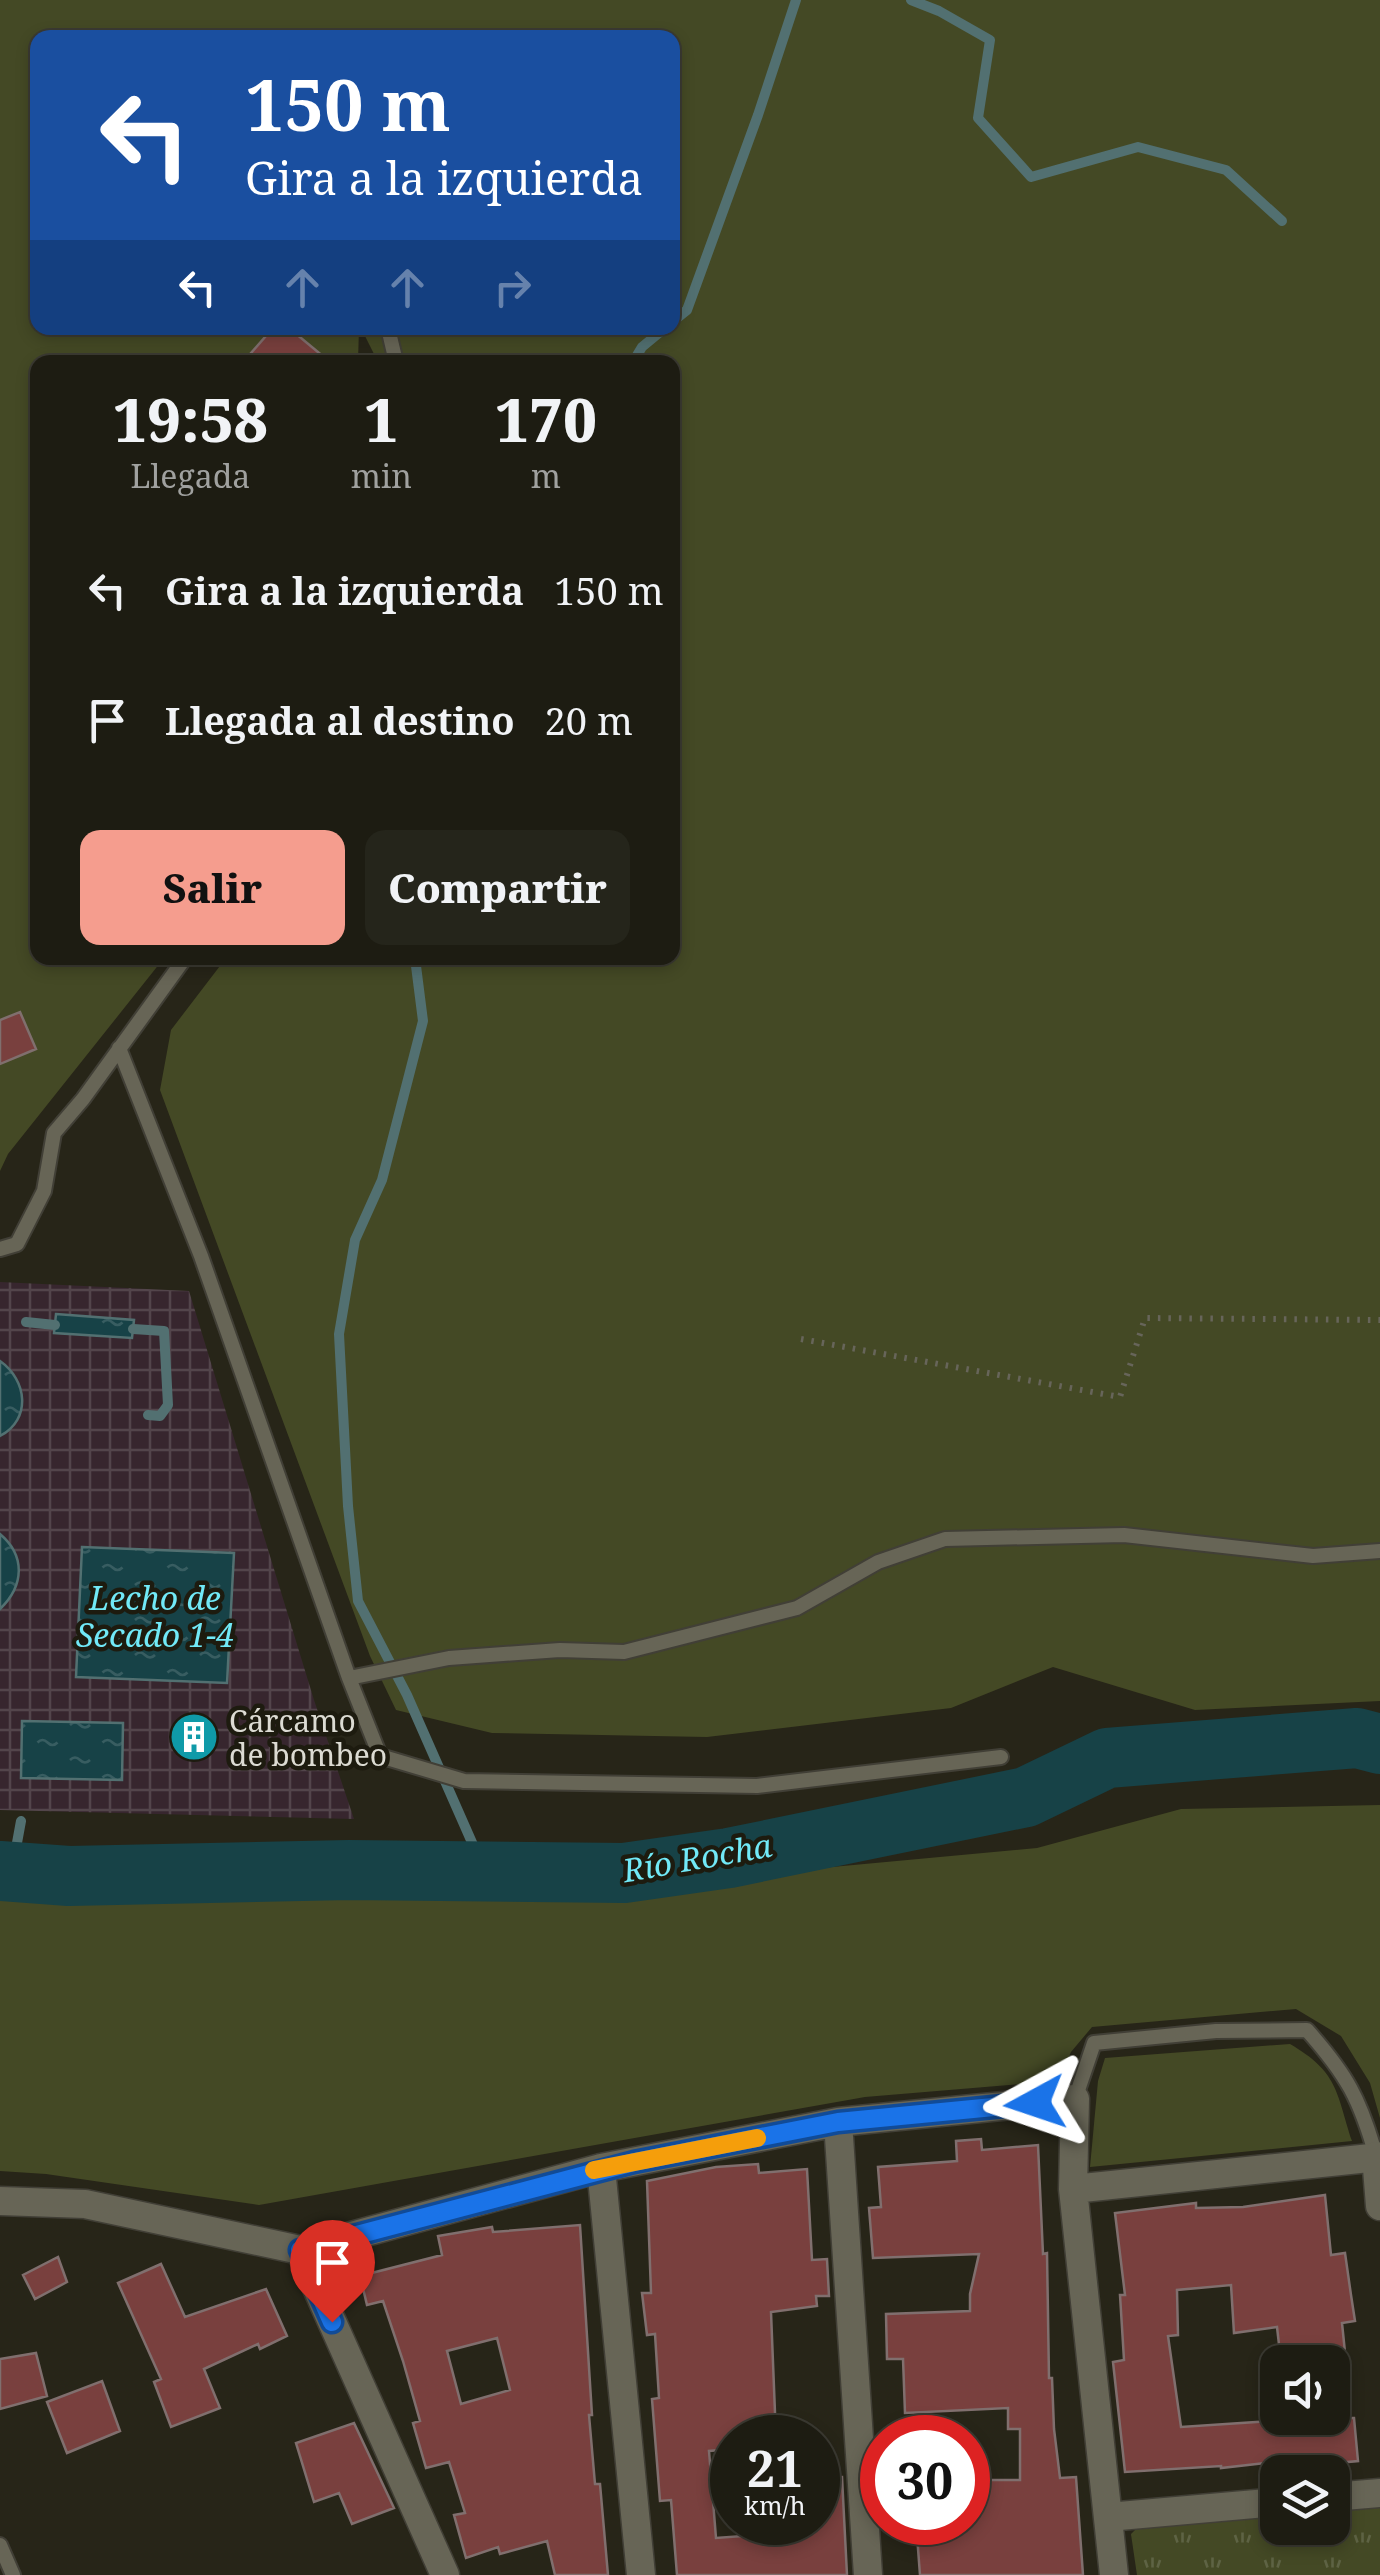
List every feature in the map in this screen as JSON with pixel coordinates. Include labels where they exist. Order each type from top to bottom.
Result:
[{"type":"street","points":[[0,2201],[85,2204],[300,2250],[601,2168],[838,2122],[1075,2099],[1072,2190],[1114,2575]]},
{"type":"street","points":[[838,2122],[868,2575]]},
{"type":"street","points":[[1072,2190],[1378,2157],[1380,2206]]},
{"type":"street","points":[[601,2168],[641,2575]]},
{"type":"street","points":[[300,2250],[445,2575]]},
{"type":"street","points":[[1350,2496],[1380,2493]]},
{"type":"street","points":[[1108,2517],[1260,2504]]},
{"type":"lane","points":[[0,1249],[17,1244],[44,1191],[54,1133],[180,965]]},
{"type":"lane","points":[[119,1048],[201,1256],[380,1756],[464,1782],[757,1786],[1001,1758]]},
{"type":"lane","points":[[349,1678],[449,1658],[560,1650],[624,1652],[797,1608],[878,1562],[945,1539],[1124,1535],[1313,1556],[1380,1551]]},
{"type":"lane","points":[[1075,2099],[1094,2043],[1216,2031],[1306,2030],[1337,2064],[1363,2110],[1378,2157]]},
{"type":"lane","points":[[0,2545],[13,2575]]},
{"type":"path","points":[[802,1339],[1120,1397],[1145,1318],[1380,1320]]},
{"type":"shaded area","points":[[0,1282],[189,1291],[354,1819],[0,1810]]},
{"type":"green space","points":[[0,0],[1380,0],[1380,1701],[1195,1710],[1053,1667],[951,1708],[707,1737],[492,1733],[396,1710],[370,1656],[160,1090],[171,1030],[221,965],[680,965],[680,355],[374,355],[364,335],[680,335],[680,30],[30,30],[30,335],[359,335],[358,355],[30,355],[30,965],[158,965],[8,1154],[0,1171]]},
{"type":"green space","points":[[1380,1805],[1380,2118],[1370,2083],[1341,2036],[1296,2009],[1092,2027],[1071,2052],[1058,2081],[865,2097],[259,2205],[46,2174],[0,2171],[0,1889],[92,1884],[583,1890],[1037,1848],[1181,1809]]},
{"type":"green space","points":[[1290,2044],[1318,2064],[1333,2084],[1352,2141],[1090,2167],[1098,2081],[1105,2058]]},
{"type":"green space","points":[[1369,2501],[1380,2507],[1380,2575],[1137,2575],[1131,2534],[1140,2525],[1260,2513],[1260,2545],[1350,2545],[1350,2503]]},
{"type":"water","points":[[56,1314],[134,1320],[132,1338],[54,1333]]},
{"type":"water","points":[[0,1361],[16,1378],[22,1399],[17,1420],[0,1436]]},
{"type":"water","points":[[0,1534],[14,1552],[19,1571],[14,1591],[0,1609]]},
{"type":"water","name":"Lecho de Secado 1-4","points":[[82,1547],[234,1553],[227,1683],[76,1677]]},
{"type":"water","points":[[22,1721],[123,1723],[122,1780],[21,1778]]},
{"type":"building","points":[[267,335],[297,335],[322,355],[249,355]]},
{"type":"building","points":[[20,1012],[36,1049],[0,1064],[0,1020]]},
{"type":"building","name":"Cárcamo de bombeo","points":[[181,1722],[209,1724],[206,1752],[178,1750]]},
{"type":"building","points":[[981,2139],[982,2150],[1038,2145],[1054,2429],[1060,2478],[1076,2477],[1083,2575],[920,2575],[918,2545],[990,2545],[990,2480],[1020,2480],[1020,2429],[1008,2429],[1008,2408],[905,2413],[903,2359],[887,2359],[886,2314],[970,2311],[979,2254],[873,2258],[869,2208],[881,2207],[878,2167],[957,2161],[956,2141]]},
{"type":"building","points":[[758,2164],[759,2173],[807,2169],[812,2260],[827,2259],[829,2296],[816,2296],[817,2306],[771,2312],[775,2415],[710,2415],[710,2545],[840,2545],[842,2477],[847,2575],[677,2575],[671,2500],[660,2501],[652,2399],[659,2398],[655,2334],[647,2335],[642,2293],[651,2293],[647,2181],[716,2167]]},
{"type":"building","points":[[1325,2195],[1331,2255],[1345,2253],[1355,2321],[1342,2323],[1344,2345],[1279,2345],[1277,2327],[1234,2333],[1231,2285],[1177,2290],[1178,2335],[1168,2336],[1181,2427],[1260,2422],[1260,2435],[1350,2435],[1350,2418],[1354,2418],[1358,2461],[1350,2462],[1350,2455],[1260,2455],[1260,2464],[1125,2472],[1113,2362],[1124,2360],[1120,2295],[1125,2295],[1115,2213],[1196,2203],[1196,2208],[1243,2207]]},
{"type":"building","points":[[580,2225],[589,2415],[608,2575],[555,2575],[547,2541],[500,2554],[498,2547],[466,2558],[454,2515],[465,2513],[449,2462],[426,2468],[413,2423],[420,2421],[383,2301],[367,2305],[360,2276],[442,2255],[438,2236],[492,2227],[493,2232]],"holes":[[[497,2338],[510,2390],[461,2404],[447,2351]]]},
{"type":"building","points":[[58,2257],[67,2282],[35,2299],[23,2275]]},
{"type":"building","points":[[161,2264],[185,2317],[266,2289],[287,2336],[260,2349],[258,2344],[204,2369],[220,2408],[171,2427],[154,2382],[161,2379],[118,2283]]},
{"type":"building","points":[[36,2353],[47,2396],[0,2409],[0,2359]]},
{"type":"building","points":[[102,2381],[120,2431],[67,2453],[47,2402]]},
{"type":"building","points":[[354,2423],[394,2508],[352,2524],[339,2493],[314,2502],[296,2443]]},
{"type":"waterway","points":[[680,316],[687,310],[796,0]]},
{"type":"waterway","points":[[911,0],[990,40],[978,118],[1031,177],[1138,147],[1226,170],[1282,221]]},
{"type":"waterway","points":[[637,355],[657,335]]},
{"type":"waterway","points":[[416,965],[423,1021],[382,1180],[355,1240],[339,1334],[348,1506],[358,1601],[407,1695],[485,1872]]},
{"type":"waterway","points":[[26,1322],[55,1325]]},
{"type":"waterway","points":[[133,1329],[164,1331],[168,1405],[160,1416],[148,1415]]},
{"type":"waterway","name":"Río Rocha","points":[[0,1871],[69,1876],[349,1870],[624,1873],[729,1858],[1026,1797],[1107,1758],[1357,1738],[1380,1744]]},
{"type":"waterway","points":[[12,1870],[21,1821]]},
{"type":"slow traffic","points":[[594,2170],[757,2138]]},
{"type":"place","name":"Cárcamo de bombeo","points":[[194,1737]]},
{"type":"route","points":[[332,2322],[300,2250],[601,2168],[838,2122],[1035,2103]]}]
